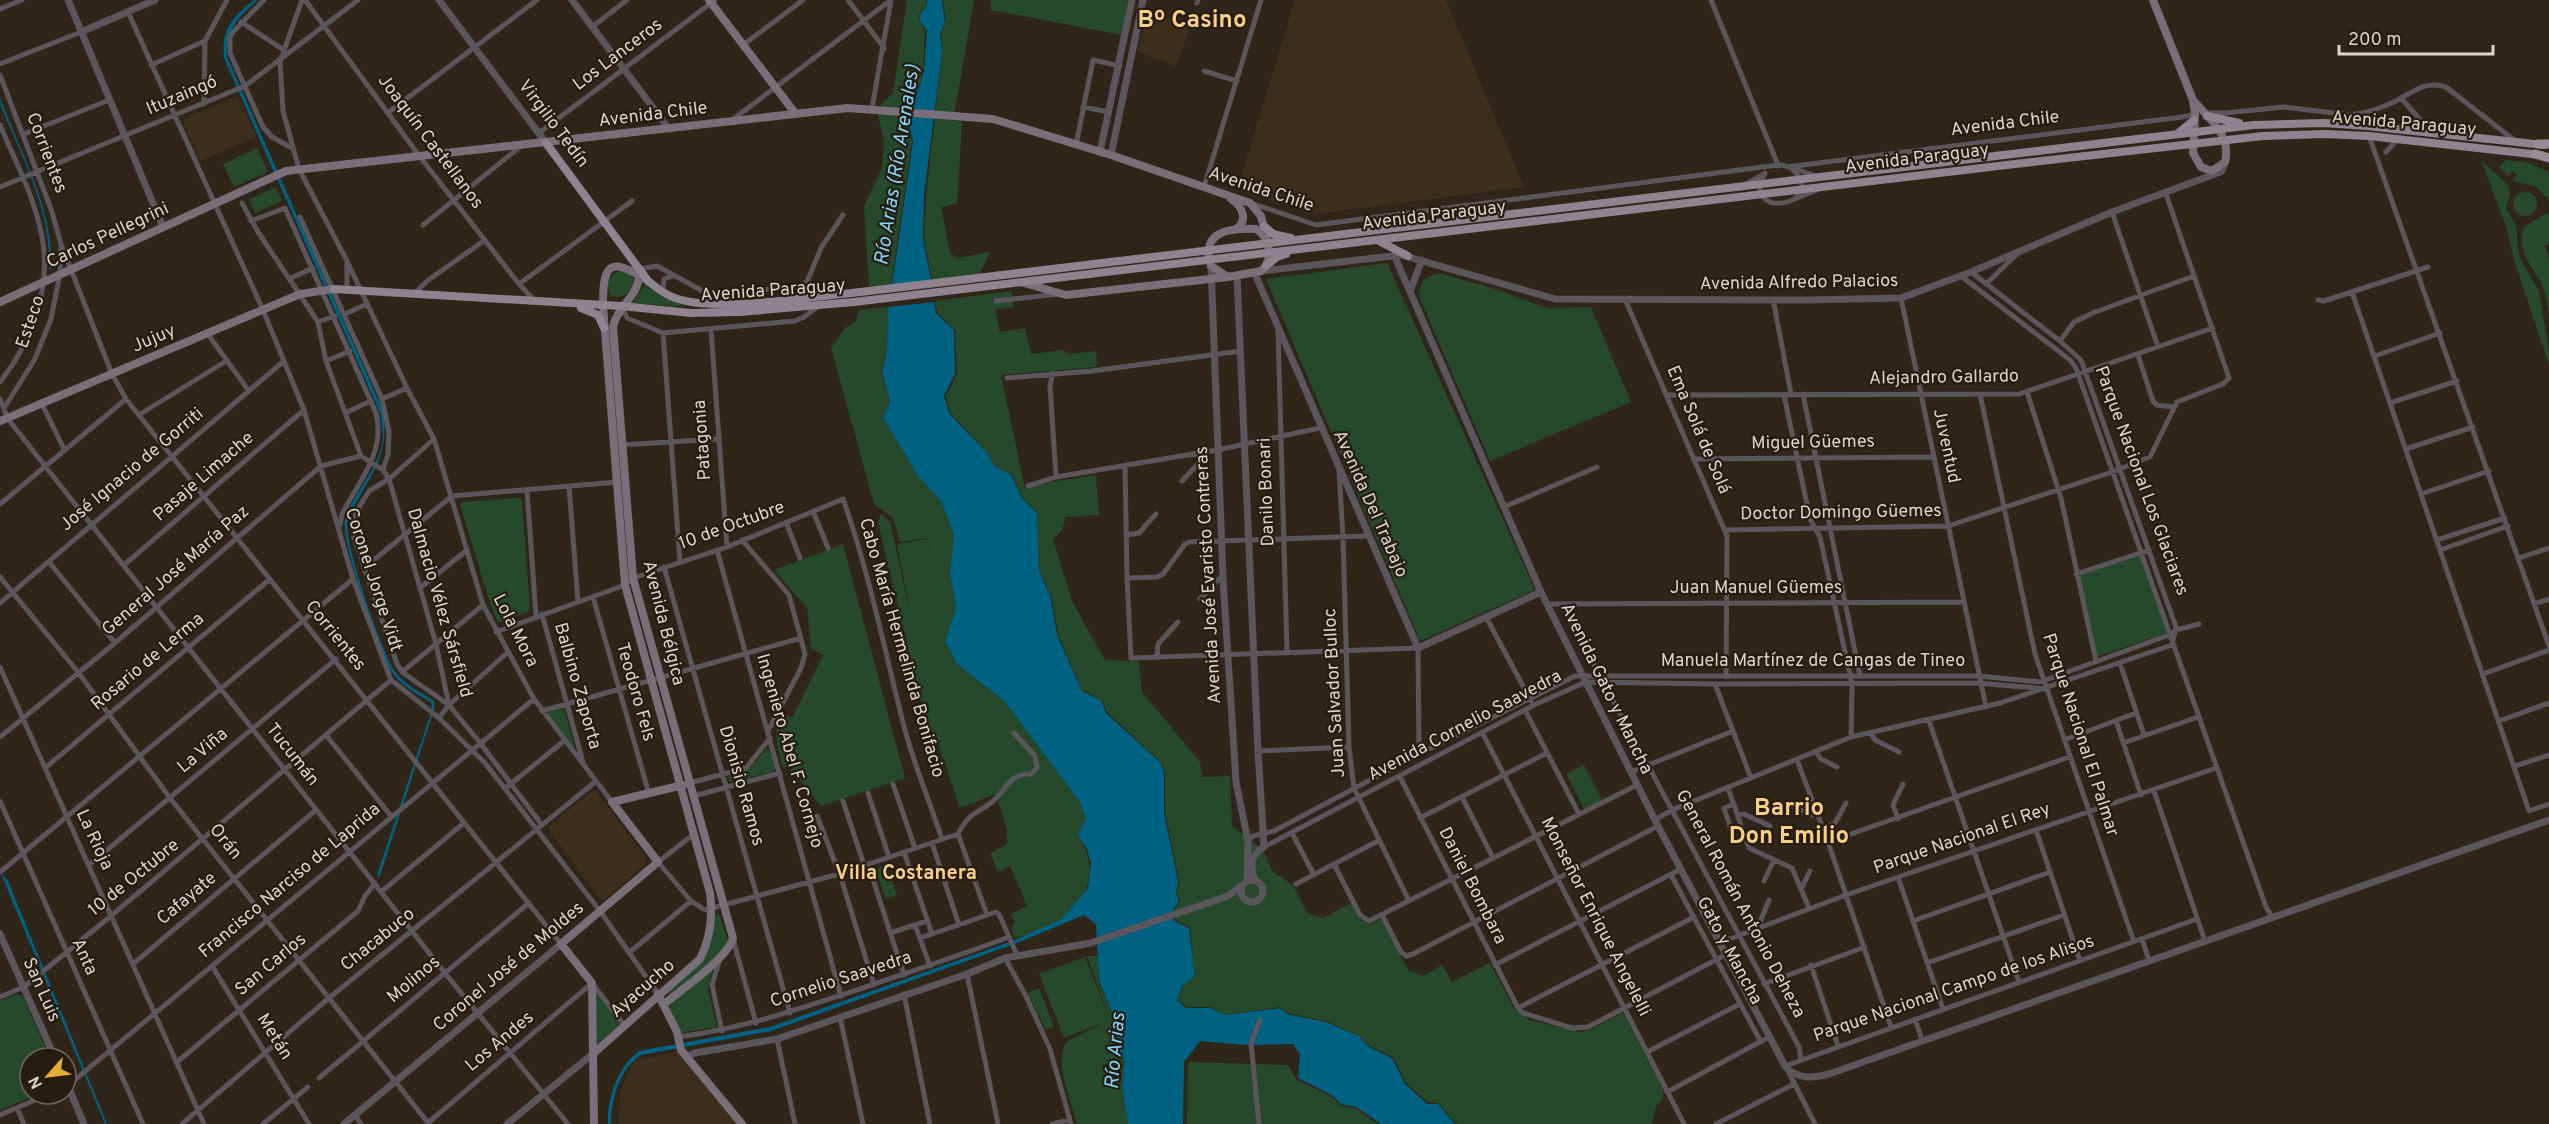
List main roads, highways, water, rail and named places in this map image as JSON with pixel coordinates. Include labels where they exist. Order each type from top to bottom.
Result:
[{"type":"highway","points":[[2538,144],[2549,145]]},
{"type":"highway","points":[[2535,154],[2549,157]]},
{"type":"main road","points":[[2152,0],[2193,100],[2194,156],[2201,167],[2215,172],[2225,162],[2227,150],[2225,140],[2218,128],[2193,100]]},
{"type":"main road","points":[[711,1],[795,113]]},
{"type":"main road","name":"Avenida Chile","points":[[230,196],[286,171],[299,169],[521,146],[795,113],[872,108],[993,119],[1111,155],[1250,202],[1264,223]]},
{"type":"main road","points":[[2194,123],[2206,114],[2254,124]]},
{"type":"main road","name":"Avenida Paraguay","points":[[1268,245],[1304,248],[1747,195],[1762,189],[1821,177],[2175,134],[2194,123],[2218,128],[2254,124],[2324,123],[2538,144]]},
{"type":"main road","name":"Avenida Paraguay","points":[[982,281],[1016,282],[1209,259],[1297,240],[1741,186],[1762,189],[1822,187],[2225,140],[2325,134],[2369,136],[2535,154]]},
{"type":"main road","name":"Virgilio Tedín","points":[[546,143],[604,220],[639,272]]},
{"type":"main road","points":[[1219,192],[1237,202],[1243,212],[1241,226],[1233,231]]},
{"type":"main road","name":"Carlos Pellegrini","points":[[0,302],[230,196]]},
{"type":"main road","points":[[1264,223],[1273,234],[1297,240]]},
{"type":"main road","points":[[1260,270],[1268,245],[1264,223]]},
{"type":"main road","points":[[1228,277],[1209,259],[1209,244],[1214,237],[1233,231],[1256,229],[1268,245]]},
{"type":"main road","points":[[1376,239],[1408,256]]},
{"type":"main road","points":[[1389,247],[1394,255]]},
{"type":"main road","points":[[1016,282],[1060,294],[1211,280],[1260,270],[1277,257],[1304,248]]},
{"type":"main road","name":"Avenida Paraguay","points":[[639,272],[664,293],[687,302],[714,304],[853,297],[982,281],[1209,259]]},
{"type":"main road","points":[[603,306],[603,279],[613,267],[625,266],[639,272],[637,289],[621,306]]},
{"type":"main road","name":"Avenida Paraguay","points":[[322,290],[347,288],[621,306],[691,313],[740,312],[818,305],[853,297]]},
{"type":"main road","name":"Jujuy","points":[[4,420],[300,294],[322,290]]},
{"type":"main road","points":[[566,304],[598,315],[604,328]]},
{"type":"main road","name":"Avenida Bélgica","points":[[603,306],[633,578],[733,938]]},
{"type":"main road","name":"Avenida Bélgica","points":[[617,445],[613,327],[621,306]]},
{"type":"main road","name":"Avenida Bélgica","points":[[621,482],[625,585],[694,834]]},
{"type":"main road","points":[[681,786],[690,783]]},
{"type":"main road","name":"Lola Mora","points":[[658,862],[612,802],[681,786]]},
{"type":"main road","name":"Ayacucho","points":[[595,1052],[700,959],[705,946],[708,910],[694,834]]},
{"type":"main road","name":"Coronel José de Moldes","points":[[561,944],[658,862]]},
{"type":"main road","name":"Ayacucho","points":[[664,1004],[720,957],[730,946],[733,938]]},
{"type":"main road","name":"Corrientes","points":[[561,944],[592,983],[595,1052]]},
{"type":"main road","points":[[658,994],[678,1037],[683,1054],[742,1124]]},
{"type":"main road","points":[[594,1124],[595,1052]]},
{"type":"water","points":[[254,0],[258,0],[239,18],[231,31],[227,57],[384,413],[384,437],[380,456],[347,523],[352,553],[373,621],[394,670],[407,684],[434,701],[434,710],[379,878],[377,875],[432,710],[431,702],[400,681],[386,661],[362,596],[348,549],[345,520],[381,448],[383,437],[381,415],[224,58],[226,32],[234,18]]},
{"type":"water","points":[[927,0],[942,0],[945,23],[940,34],[942,50],[924,196],[923,239],[931,280],[892,285],[913,142],[910,127],[910,104],[919,88],[924,71],[927,31],[920,21],[920,15],[927,5]]},
{"type":"water","points":[[0,97],[41,202],[47,224],[51,269],[49,269],[49,247],[41,206],[1,106]]},
{"type":"water","name":"Río Arias","points":[[934,302],[936,313],[954,330],[955,374],[944,396],[949,413],[987,453],[995,467],[1011,474],[1022,498],[1037,513],[1039,570],[1051,599],[1057,635],[1082,691],[1101,700],[1106,713],[1160,762],[1164,772],[1164,813],[1178,881],[1176,893],[1179,901],[1171,913],[1175,921],[1189,928],[1195,976],[1182,986],[1177,1000],[1186,1008],[1210,1008],[1225,1015],[1280,1008],[1287,1014],[1326,1022],[1359,1036],[1369,1047],[1392,1058],[1405,1084],[1427,1104],[1438,1104],[1455,1124],[1381,1124],[1356,1107],[1341,1104],[1333,1096],[1298,1078],[1300,1054],[1293,1044],[1245,1045],[1200,1041],[1184,1062],[1183,1124],[1128,1124],[1122,1087],[1125,1061],[1114,1050],[1116,1023],[1099,980],[1096,924],[1084,915],[1017,943],[771,1031],[641,1055],[622,1076],[615,1095],[611,1124],[608,1124],[609,1103],[615,1083],[625,1065],[639,1051],[770,1027],[1015,940],[1062,919],[1088,888],[1091,863],[1087,849],[1078,835],[1086,819],[1080,802],[1006,703],[956,663],[945,641],[956,607],[950,574],[954,535],[941,501],[918,476],[883,418],[890,402],[882,371],[887,353],[888,307]]},
{"type":"water","points":[[0,871],[8,881],[75,1046],[73,1046]]},
{"type":"water","points":[[78,1053],[107,1124],[105,1124],[78,1059]]},
{"type":"district","name":"Bº Casino","points":[[1192,21]]},
{"type":"district","name":"Barrio Don Emilio","points":[[1789,823]]},
{"type":"district","name":"Villa Costanera","points":[[906,874]]},
{"type":"water label","name":"Río Arias (Río Arenales)","points":[[898,165]]}]
